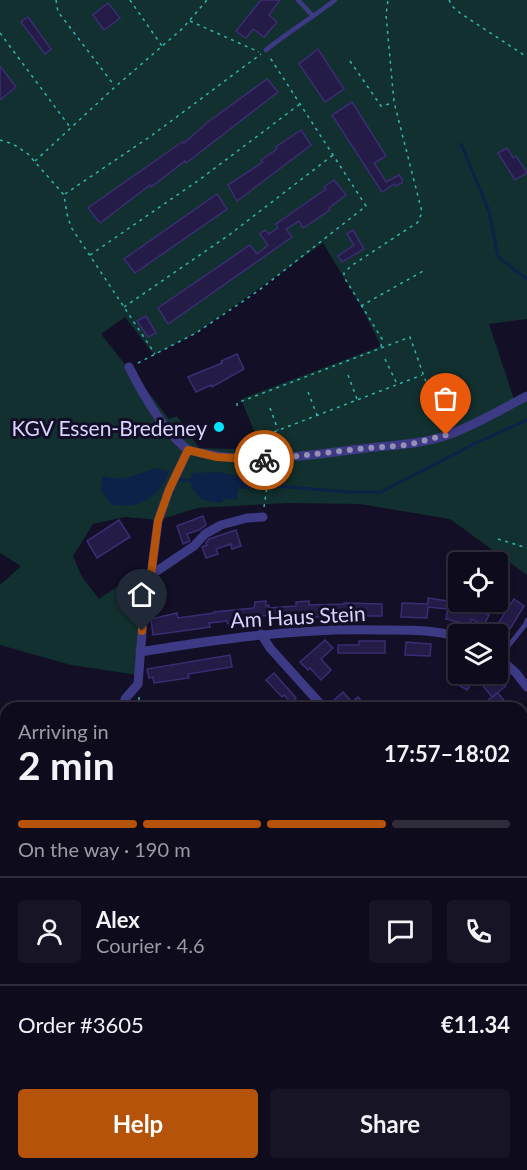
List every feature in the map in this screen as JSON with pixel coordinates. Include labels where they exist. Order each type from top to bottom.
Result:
[{"type":"street","points":[[129,367],[177,441],[188,450],[217,457],[260,457],[408,445],[446,435],[490,417],[527,396]]},
{"type":"street","points":[[125,699],[138,684],[145,595],[151,575],[158,521],[169,490],[188,450]]},
{"type":"street","points":[[151,575],[221,525],[247,518],[263,517]]},
{"type":"street","name":"Am Haus Stein","points":[[140,652],[261,634],[352,629],[428,631],[448,635]]},
{"type":"street","points":[[261,634],[270,648],[319,702]]},
{"type":"street","points":[[508,665],[527,687]]},
{"type":"lane","points":[[298,0],[313,16]]},
{"type":"lane","points":[[264,52],[289,31],[335,0]]},
{"type":"lane","points":[[508,645],[527,620]]},
{"type":"path","points":[[57,0],[58,12],[115,87]]},
{"type":"path","points":[[130,0],[162,46]]},
{"type":"path","points":[[35,160],[190,21],[206,0]]},
{"type":"path","points":[[381,347],[382,339],[344,277],[346,270],[417,222],[422,212],[394,102],[386,15],[388,0]]},
{"type":"path","points":[[449,0],[460,14],[527,57]]},
{"type":"path","points":[[129,367],[196,333],[258,291],[366,206],[334,154],[264,52],[190,21]]},
{"type":"path","points":[[0,33],[70,128]]},
{"type":"path","points":[[64,195],[151,136],[264,52]]},
{"type":"path","points":[[350,61],[381,106],[394,102]]},
{"type":"path","points":[[89,256],[199,180],[300,103]]},
{"type":"path","points":[[0,140],[22,149],[35,160],[64,195],[66,214],[71,227],[155,355]]},
{"type":"path","points":[[123,308],[229,235],[334,154]]},
{"type":"path","points":[[362,306],[425,270]]},
{"type":"path","points":[[237,406],[237,403],[410,337],[441,426]]},
{"type":"path","points":[[386,359],[397,385]]},
{"type":"path","points":[[348,375],[357,400]]},
{"type":"path","points":[[253,440],[423,375]]},
{"type":"path","points":[[308,392],[318,415]]},
{"type":"path","points":[[270,408],[278,431]]},
{"type":"path","points":[[260,457],[267,487],[263,517]]},
{"type":"path","points":[[498,539],[527,548]]},
{"type":"green space","points":[[0,0],[527,0],[527,319],[489,324],[515,402],[527,396],[527,575],[508,561],[508,552],[495,552],[450,519],[360,504],[287,503],[197,508],[159,520],[125,517],[93,524],[73,556],[82,577],[99,599],[131,577],[145,595],[138,675],[71,665],[0,645],[0,585],[21,566],[0,553]],"holes":[[[323,243],[361,306],[381,346],[241,399],[262,450],[199,448],[177,416],[169,419],[135,375],[132,364],[127,367],[101,334],[125,317],[154,355],[196,333]]]},
{"type":"water","points":[[155,468],[169,471],[167,477],[157,492],[142,502],[131,505],[112,505],[103,492],[101,485],[103,476],[123,478]]},
{"type":"water","points":[[218,472],[259,480],[259,484],[249,489],[238,489],[237,500],[225,499],[220,503],[202,500],[192,488],[190,478],[193,473]]},
{"type":"building","points":[[261,0],[280,0],[269,15],[277,22],[264,37],[253,29],[246,38],[236,31]]},
{"type":"building","points":[[108,3],[120,18],[104,30],[93,15]]},
{"type":"building","points":[[28,17],[51,49],[45,54],[21,22]]},
{"type":"building","points":[[318,49],[344,89],[325,102],[299,64]]},
{"type":"building","points":[[0,66],[16,87],[0,100]]},
{"type":"building","points":[[267,79],[278,92],[186,163],[185,161],[151,187],[150,185],[100,223],[88,208],[182,142],[184,143],[208,122]]},
{"type":"building","points":[[352,102],[386,156],[374,163],[386,182],[399,175],[402,183],[395,186],[394,184],[382,192],[332,115]]},
{"type":"building","points":[[301,130],[311,145],[237,201],[228,185],[263,162],[261,160],[277,149],[276,147]]},
{"type":"building","points":[[507,148],[513,158],[516,156],[527,173],[515,180],[498,153]]},
{"type":"building","points":[[334,180],[346,195],[329,208],[330,210],[303,228],[299,221],[286,229],[292,237],[168,324],[158,308],[250,245],[257,254],[268,245],[260,234],[265,230],[269,234],[278,228],[276,224],[326,189],[324,187]]},
{"type":"building","points":[[217,194],[227,209],[135,273],[124,259]]},
{"type":"building","points":[[353,230],[364,249],[342,262],[338,256],[354,245],[347,234]]},
{"type":"building","points":[[146,316],[156,333],[148,337],[137,321]]},
{"type":"building","points":[[237,354],[244,369],[212,387],[211,385],[196,392],[188,377]]},
{"type":"building","points":[[203,516],[206,525],[187,534],[190,541],[183,544],[177,526]]},
{"type":"building","points":[[119,520],[130,537],[97,558],[87,541]]},
{"type":"building","points":[[236,530],[241,546],[232,549],[231,544],[216,549],[218,554],[206,558],[202,547],[207,545],[209,539]]},
{"type":"building","points":[[428,598],[447,601],[446,609],[428,607],[427,618],[401,617],[402,603],[428,604]]},
{"type":"building","points":[[514,599],[524,606],[510,629],[508,624],[499,622],[506,612],[508,612]]},
{"type":"building","points":[[266,601],[266,606],[269,605],[269,608],[296,606],[296,602],[309,601],[309,605],[382,604],[382,616],[356,616],[356,612],[340,612],[340,617],[313,617],[313,613],[296,614],[297,618],[271,619],[271,615],[253,617],[254,622],[209,623],[210,627],[153,635],[151,619],[177,613],[178,618],[254,608],[255,602]]},
{"type":"building","points":[[448,607],[448,612],[480,614],[481,612],[489,615],[484,624],[471,619],[470,624],[466,624],[446,619]]},
{"type":"building","points":[[325,640],[333,648],[321,659],[331,670],[321,680],[310,668],[308,670],[300,662]]},
{"type":"building","points":[[359,641],[385,641],[385,653],[338,653],[338,645],[359,645]]},
{"type":"building","points":[[406,642],[431,644],[430,656],[405,655]]},
{"type":"building","points":[[230,655],[232,667],[188,674],[189,678],[154,683],[153,677],[149,678],[147,669]]},
{"type":"building","points":[[274,673],[296,698],[290,702],[266,680]]},
{"type":"building","points":[[461,684],[471,684],[467,690],[460,686]]},
{"type":"building","points":[[482,684],[504,684],[506,686],[492,697]]},
{"type":"building","points":[[343,692],[352,702],[336,702],[334,700]]},
{"type":"building","points":[[498,693],[505,702],[485,702]]},
{"type":"building","points":[[358,697],[363,702],[352,702]]},
{"type":"waterway","points":[[461,144],[489,211],[498,257],[527,279]]},
{"type":"waterway","points":[[277,486],[347,492],[381,492],[476,443],[527,420]]},
{"type":"waterway","points":[[178,479],[191,481]]},
{"type":"way so far","points":[[264,460],[408,445],[446,435]]},
{"type":"place","name":"KGV Essen-Bredeney","points":[[219,427]]},
{"type":"route","points":[[142,631],[145,595],[151,575],[158,521],[169,490],[188,450],[217,457],[264,460]]}]
